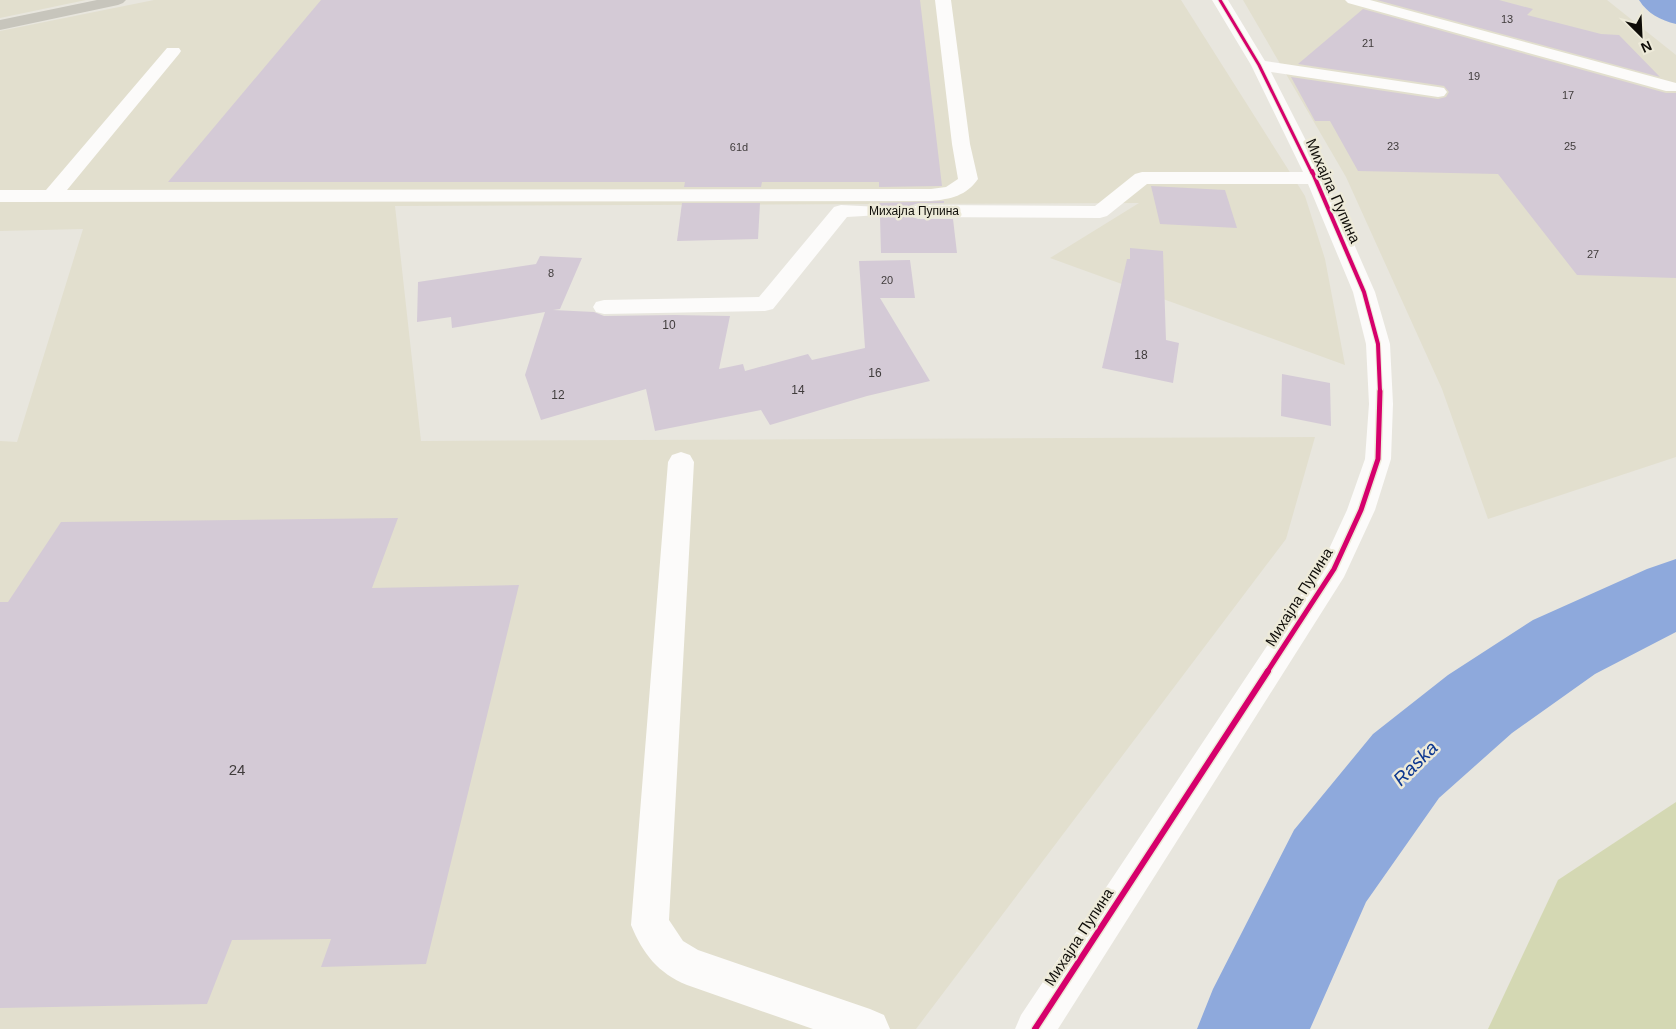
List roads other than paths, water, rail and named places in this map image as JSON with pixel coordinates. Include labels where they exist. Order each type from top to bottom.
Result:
[{"type":"main road","points":[[0,25],[118,0]]},
{"type":"street","points":[[0,196],[902,195],[949,193],[962,188],[968,179],[961,144],[943,0]]},
{"type":"street","name":"Михајла Пупина","points":[[1035,1029],[1334,569],[1361,510],[1378,459],[1381,404],[1378,344],[1364,292],[1316,178],[1259,65],[1220,0]]},
{"type":"street","points":[[1353,0],[1672,87]]},
{"type":"street","points":[[51,197],[174,51]]},
{"type":"street","points":[[1259,65],[1438,92]]},
{"type":"street","name":"Михајла Пупина","points":[[604,307],[766,304],[841,211],[1100,212],[1142,178],[1316,178]]},
{"type":"street","points":[[681,462],[650,925],[670,954],[687,966],[870,1029]]},
{"type":"waterway","name":"Raska","points":[[1660,0],[1676,11]]},
{"type":"waterway","name":"Raska","points":[[1253,1029],[1330,866],[1406,766],[1480,704],[1564,647],[1676,593]]}]
